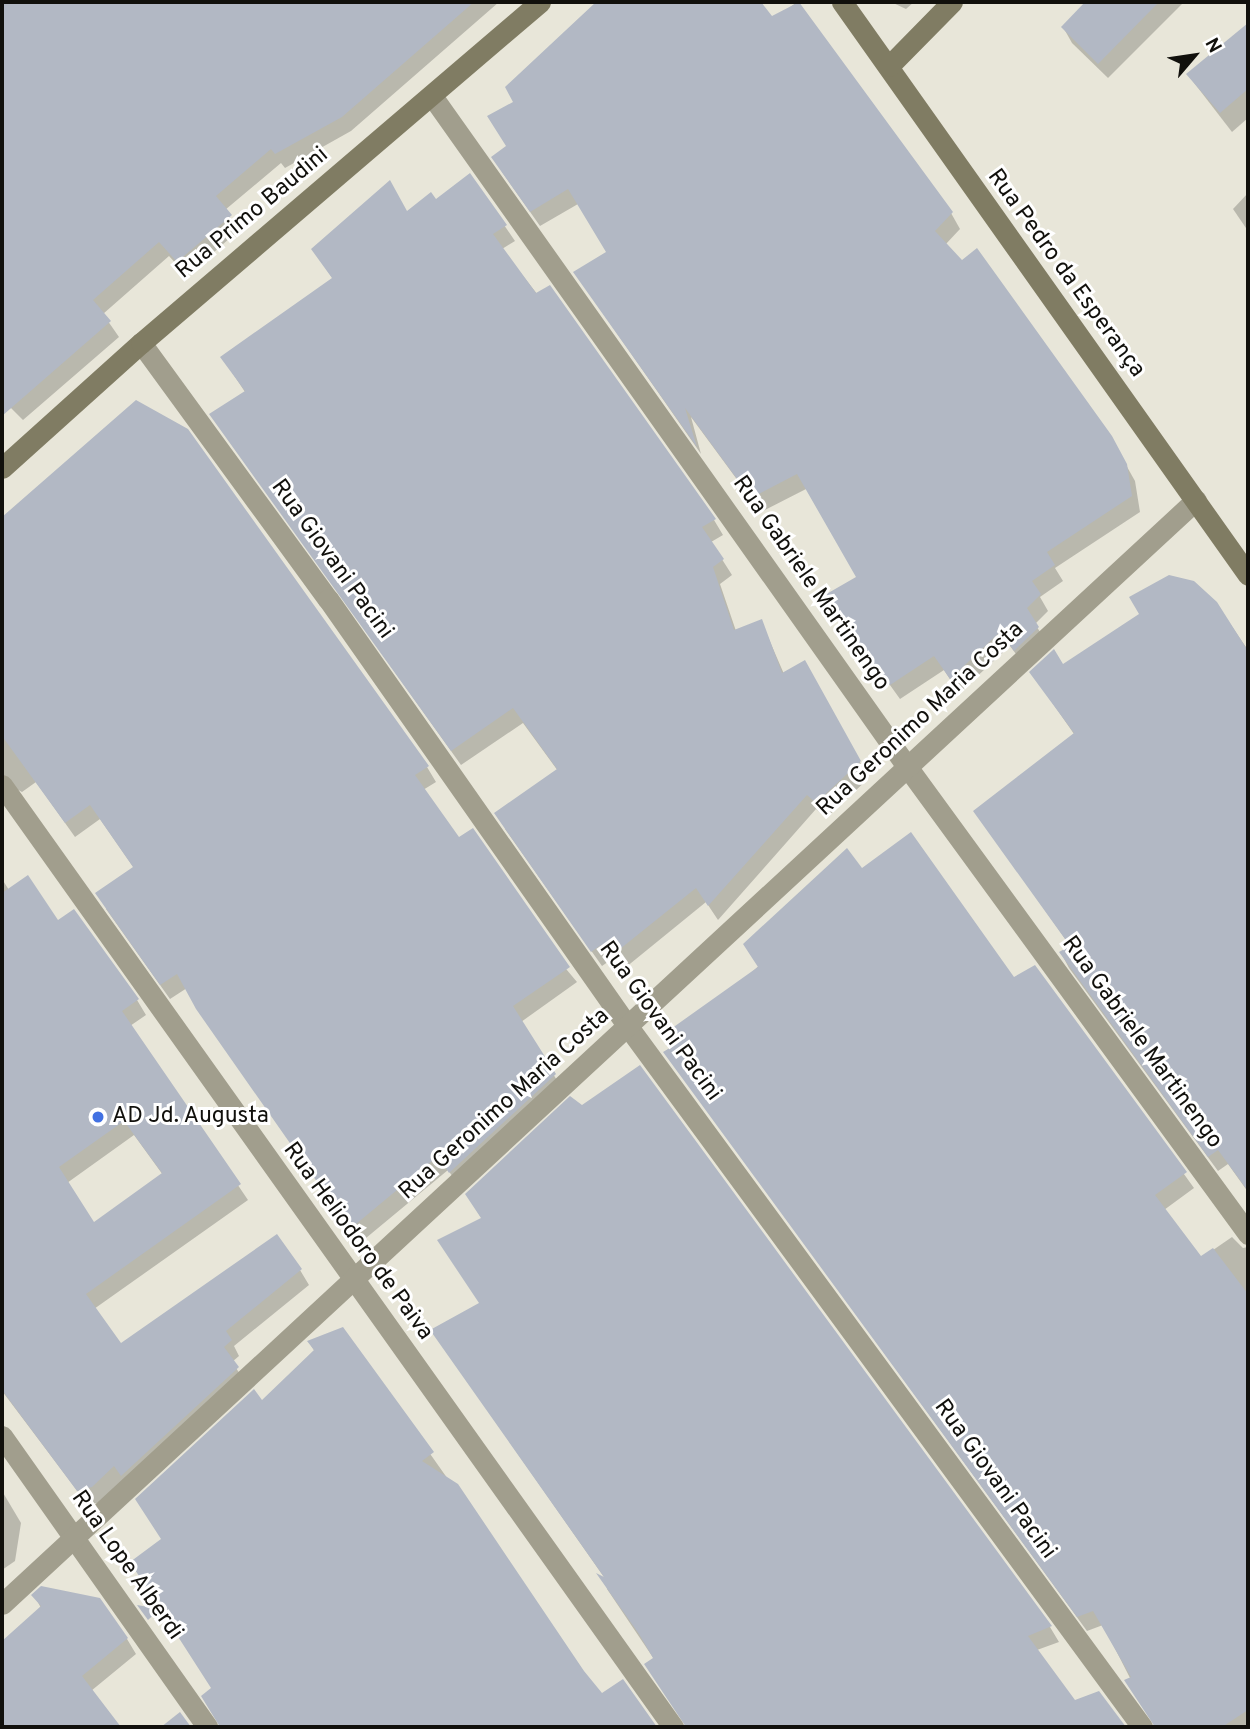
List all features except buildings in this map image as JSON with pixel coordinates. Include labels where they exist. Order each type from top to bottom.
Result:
[{"type":"street","name":"Rua Primo Baudini","points":[[2,468],[141,343],[540,2]]},
{"type":"street","name":"Rua Pedro da Esperança","points":[[842,2],[889,66],[961,175],[1248,575]]},
{"type":"street","points":[[889,66],[952,2]]},
{"type":"street","name":"Rua Gabriele Martinengo","points":[[432,96],[908,768],[1248,1234]]},
{"type":"street","name":"Rua Giovani Pacini","points":[[141,343],[629,1028],[1142,1727]]},
{"type":"street","name":"Rua Geronimo Maria Costa","points":[[2,1604],[629,1028],[1196,500]]},
{"type":"street","name":"Rua Heliodoro de Paiva","points":[[2,785],[352,1280],[673,1727]]},
{"type":"street","name":"Rua Lope Alberdi","points":[[2,1436],[206,1727]]},
{"type":"place","name":"AD Jd. Augusta","points":[[98,1117]]}]
